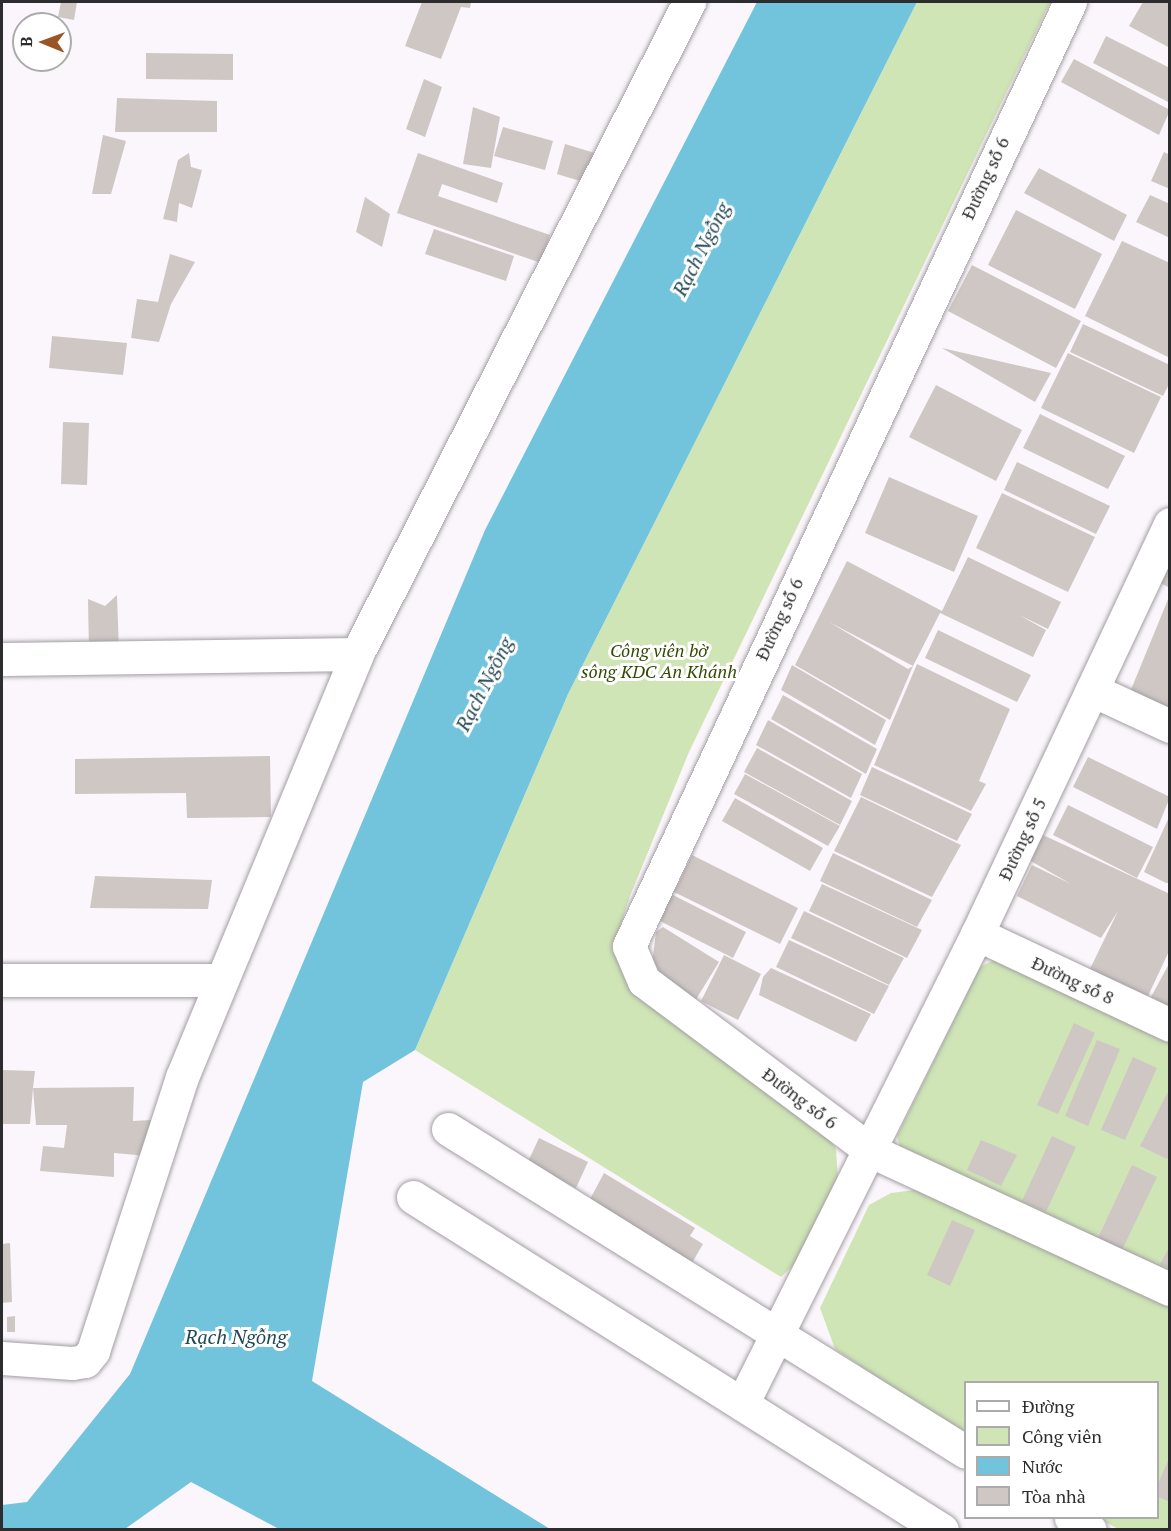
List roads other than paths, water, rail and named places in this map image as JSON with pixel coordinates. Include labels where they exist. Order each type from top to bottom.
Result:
[{"type":"street","points":[[2,1358],[72,1363],[90,1358],[182,1077],[357,654],[689,2]]},
{"type":"street","name":"Đường số 6","points":[[1070,2],[629,946],[644,981],[871,1151],[1170,1289]]},
{"type":"street","name":"Đường số 5","points":[[742,1404],[871,1151],[977,934],[1170,524]]},
{"type":"street","points":[[2,659],[357,654]]},
{"type":"street","points":[[1092,690],[1170,726]]},
{"type":"street","name":"Đường số 8","points":[[977,934],[1170,1025]]},
{"type":"street","points":[[2,980],[221,980]]},
{"type":"street","points":[[448,1128],[964,1451]]},
{"type":"street","points":[[413,1197],[942,1530]]},
{"type":"street","points":[[1073,1519],[1090,1530]]},
{"type":"water","name":"Rạch Ngỗng","points":[[757,2],[917,2],[568,694],[415,1050],[363,1082],[312,1381],[550,1529],[279,1529],[191,1482],[125,1529],[2,1529],[2,1505],[27,1502],[130,1374],[485,530]]},
{"type":"park label","name":"Công viên bờ sông KDC An Khánh","points":[[659,661]]}]
